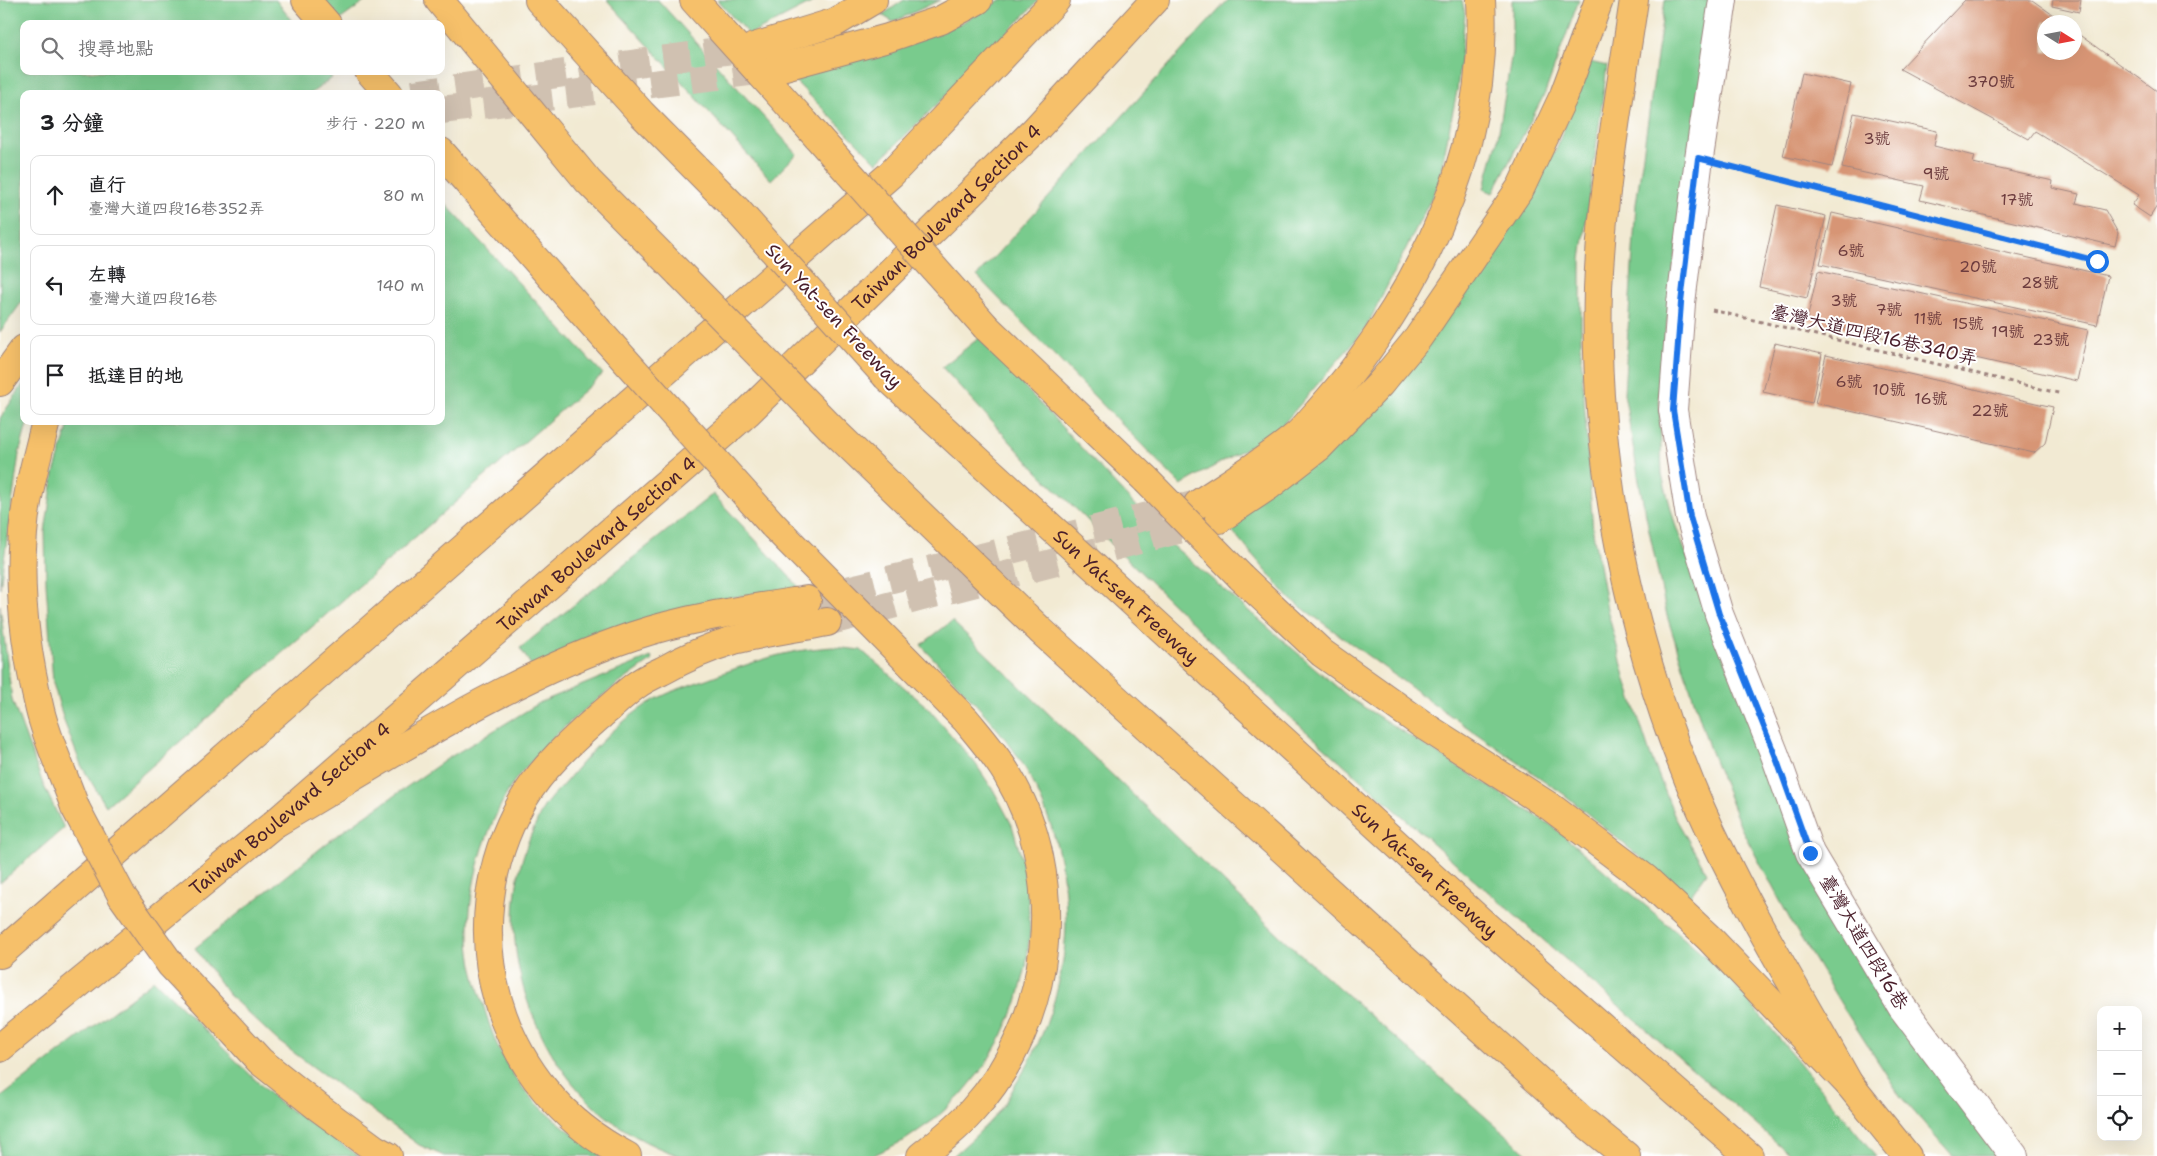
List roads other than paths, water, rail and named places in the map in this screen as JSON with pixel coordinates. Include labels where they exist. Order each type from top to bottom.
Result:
[{"type":"main road","points":[[306,0],[324,20]]},
{"type":"main road","points":[[438,0],[588,181],[680,272],[836,433],[1048,637],[1584,1122],[1626,1156]]},
{"type":"main road","name":"Sun Yat-sen Freeway","points":[[539,0],[641,113],[737,210],[887,377],[1486,926],[1749,1156]]},
{"type":"main road","points":[[694,0],[806,123],[986,327],[1146,480],[1241,577],[1322,653],[1426,727],[1552,808],[1646,879],[1709,938],[1849,1084],[1907,1156]]},
{"type":"main road","points":[[754,47],[836,22],[873,0]]},
{"type":"main road","points":[[774,69],[888,38],[941,20],[978,0]]},
{"type":"main road","points":[[0,954],[891,174],[1056,0]]},
{"type":"main road","name":"Taiwan Boulevard Section 4","points":[[0,1048],[274,824],[747,414],[1034,130],[1155,0]]},
{"type":"main road","points":[[1481,0],[1478,94],[1464,155],[1441,224],[1416,273],[1378,336],[1345,381],[1298,434],[1209,511],[1270,485],[1320,447],[1380,384],[1418,338],[1520,187],[1564,95],[1599,0]]},
{"type":"main road","points":[[1634,0],[1611,141],[1602,216],[1598,291],[1599,366],[1604,442],[1627,582],[1649,664],[1672,736],[1700,806],[1733,875],[1849,1084]]},
{"type":"main road","points":[[373,75],[386,90]]},
{"type":"main road","points":[[445,157],[773,525],[966,720],[1007,775],[1023,806],[1034,839],[1042,873],[1045,908],[1045,934],[1039,978],[1030,1014],[1015,1049],[990,1088],[973,1110],[953,1130],[921,1156]]},
{"type":"main road","points":[[0,382],[20,354]]},
{"type":"main road","points":[[45,425],[32,476],[23,532],[22,576],[26,627],[41,712],[75,806],[122,896],[171,965],[260,1060],[318,1107],[375,1149],[388,1156]]},
{"type":"main road","points":[[274,824],[442,726],[538,673],[634,635],[726,612],[807,600]]},
{"type":"main road","points":[[627,1156],[598,1140],[573,1120],[550,1097],[531,1072],[514,1044],[502,1015],[493,984],[488,952],[487,921],[490,889],[497,858],[508,828],[540,773],[574,739],[636,685],[681,660],[734,640],[827,622]]},
{"type":"street","name":"臺灣大道四段16巷","points":[[1723,0],[1698,158],[1681,303],[1673,410],[1690,517],[1719,614],[1775,755],[1810,853],[1902,1007],[2014,1156]]},
{"type":"tunnel","points":[[442,90],[754,47]]},
{"type":"tunnel","points":[[445,110],[774,69]]},
{"type":"tunnel","points":[[807,600],[1197,504]]},
{"type":"tunnel","points":[[827,622],[1212,521]]}]
